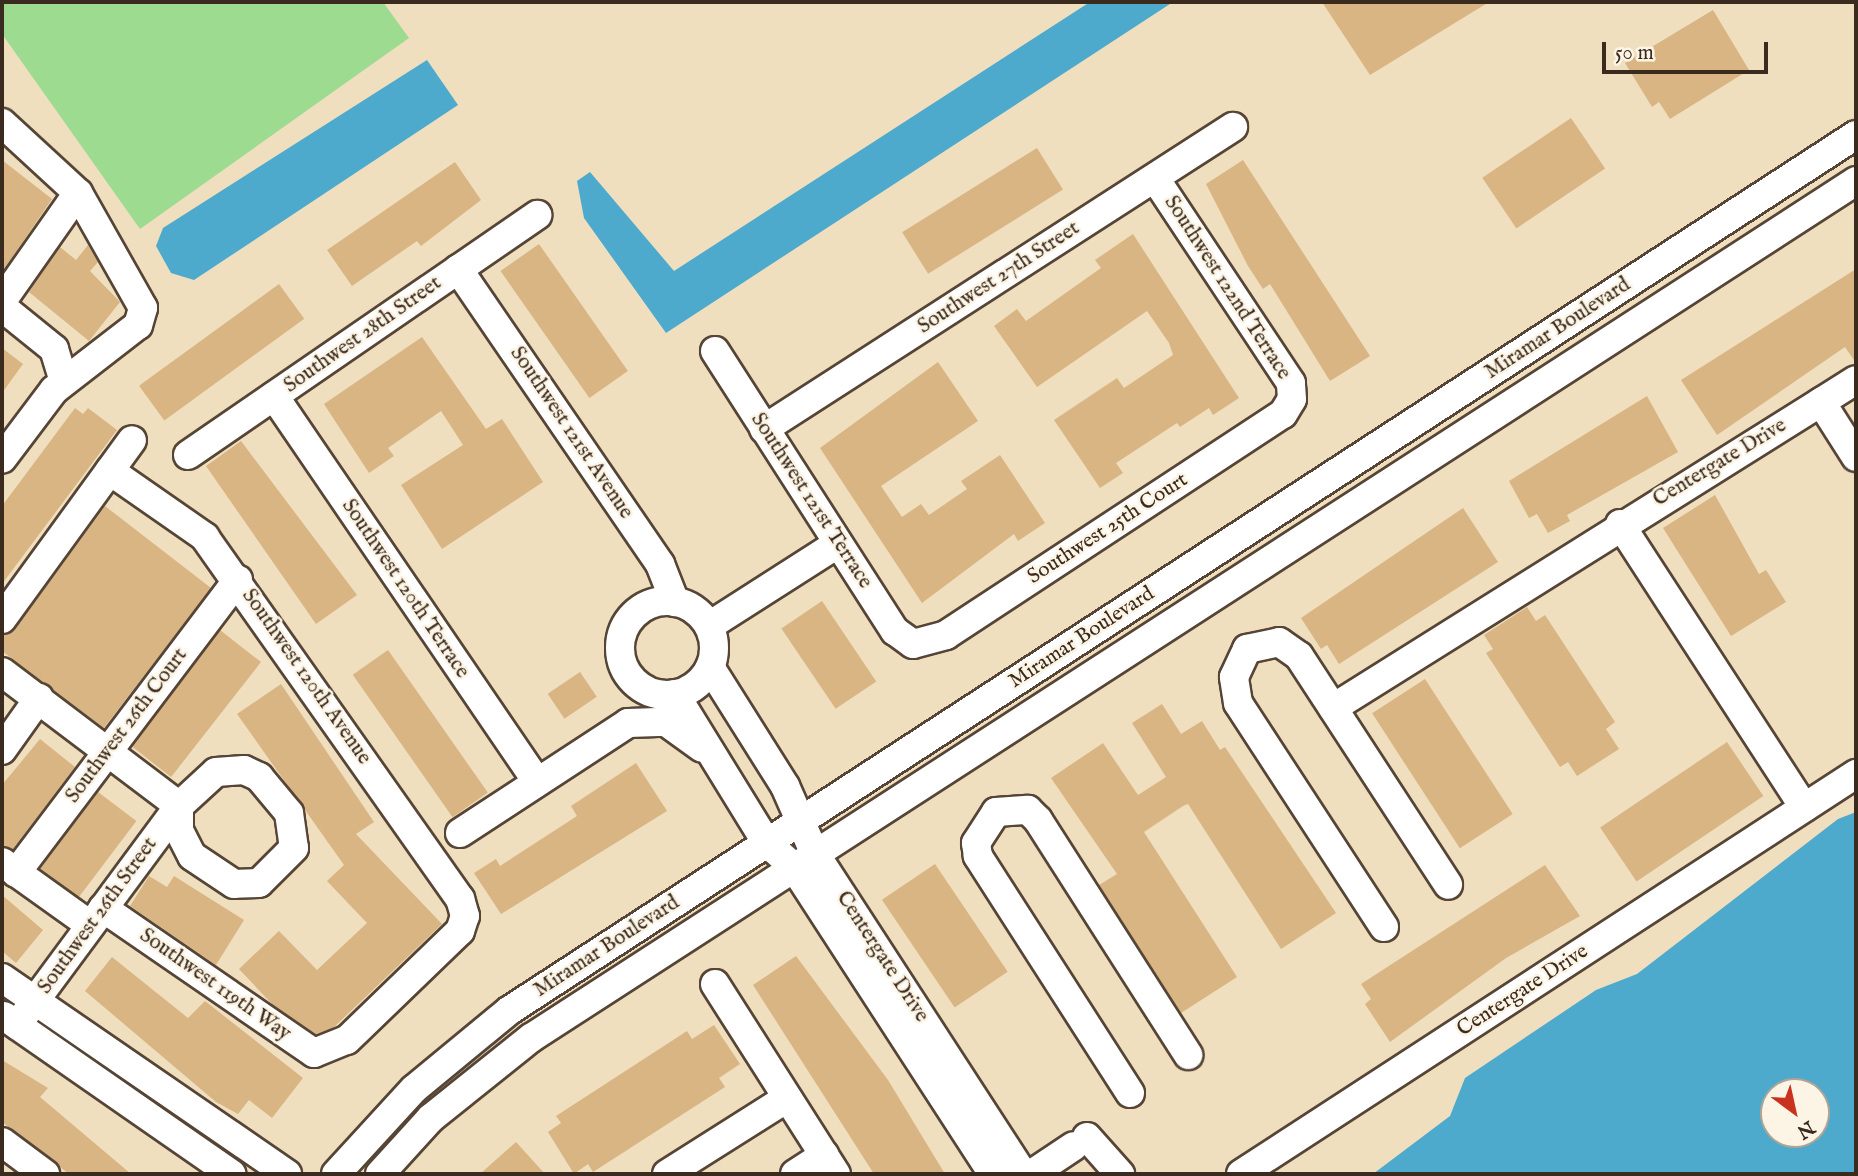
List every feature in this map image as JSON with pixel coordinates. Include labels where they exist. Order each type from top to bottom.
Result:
[{"type":"street","points":[[2,123],[78,192],[143,308],[138,325],[64,382],[2,459]]},
{"type":"street","name":"Southwest 27th Street","points":[[764,429],[1233,127]]},
{"type":"street","name":"Miramar Boulevard","points":[[336,1174],[414,1089],[510,1010],[1856,135]]},
{"type":"street","name":"Southwest 122nd Terrace","points":[[1155,178],[1290,383],[1292,399]]},
{"type":"street","name":"Miramar Boulevard","points":[[380,1174],[489,1067],[803,859],[1856,181]]},
{"type":"street","points":[[2,301],[78,192]]},
{"type":"street","name":"Southwest 28th Street","points":[[188,455],[537,215]]},
{"type":"street","name":"Southwest 121st Avenue","points":[[458,269],[660,564],[675,602]]},
{"type":"street","points":[[2,307],[54,349],[64,382]]},
{"type":"street","name":"Southwest 121st Terrace","points":[[715,351],[895,631],[914,644]]},
{"type":"street","name":"Centergate Drive","points":[[1333,708],[1620,524],[1856,380]]},
{"type":"street","name":"Southwest 120th Terrace","points":[[274,396],[537,782]]},
{"type":"street","name":"Southwest 25th Court","points":[[914,644],[946,635],[1283,414],[1292,399]]},
{"type":"street","points":[[1821,402],[1856,457]]},
{"type":"street","points":[[2,619],[132,440]]},
{"type":"street","name":"Southwest 120th Avenue","points":[[110,471],[205,537],[238,579],[460,899],[465,916],[460,931],[330,1052]]},
{"type":"street","points":[[1620,524],[1804,807]]},
{"type":"street","points":[[709,626],[837,544]]},
{"type":"street","name":"Southwest 26th Court","points":[[9,867],[110,748],[238,579]]},
{"type":"street","points":[[709,626],[675,602],[646,606],[623,633],[625,669],[645,690],[675,694],[696,685],[710,667]]},
{"type":"street","points":[[675,694],[766,842],[803,859],[801,821],[710,667],[709,626]]},
{"type":"street","points":[[1384,927],[1238,703],[1237,660],[1247,649],[1279,642],[1299,656],[1448,885]]},
{"type":"street","points":[[2,672],[110,748],[179,806]]},
{"type":"street","points":[[460,833],[628,723],[645,690]]},
{"type":"street","points":[[2,750],[39,698]]},
{"type":"street","points":[[628,723],[666,722],[713,758]]},
{"type":"street","name":"Southwest 26th Street","points":[[10,1020],[36,1000],[179,806],[215,772],[244,770],[259,777],[289,813],[293,848],[259,883],[234,884],[192,856],[179,831],[179,806]]},
{"type":"street","name":"Centergate Drive","points":[[1241,1174],[1856,774]]},
{"type":"street","points":[[1130,1093],[978,856],[976,843],[996,813],[1028,810],[1038,820],[1188,1055]]},
{"type":"street","name":"Centergate Drive","points":[[803,859],[940,1069],[1023,1174]]},
{"type":"street","name":"Southwest 119th Way","points":[[9,867],[97,916],[314,1053],[330,1052]]},
{"type":"street","points":[[2,978],[287,1174]]},
{"type":"street","points":[[715,984],[830,1165],[795,1174]]},
{"type":"street","points":[[10,1020],[231,1174]]},
{"type":"street","name":"Centergate Drive","points":[[940,1069],[993,1174]]},
{"type":"street","points":[[151,1118],[169,1092]]},
{"type":"street","points":[[667,1174],[787,1098]]},
{"type":"street","points":[[2,1142],[45,1174]]},
{"type":"street","points":[[1032,1174],[1081,1142],[1120,1174]]},
{"type":"green space","points":[[2,2],[383,2],[409,38],[140,229],[2,34]]},
{"type":"water","points":[[1090,2],[1173,2],[666,333],[584,218],[577,181],[590,172],[674,271]]},
{"type":"water","points":[[427,60],[458,105],[194,280],[171,273],[156,246],[163,228]]},
{"type":"water","points":[[1856,812],[1856,1174],[1373,1174],[1450,1116],[1465,1078],[1596,990],[1637,974],[1838,819]]},
{"type":"building","points":[[1322,2],[1489,2],[1370,75]]},
{"type":"building","points":[[1713,10],[1749,70],[1670,119],[1659,102],[1652,107],[1625,63]]},
{"type":"building","points":[[1571,118],[1605,169],[1516,228],[1482,178]]},
{"type":"building","points":[[1037,148],[1063,190],[928,274],[902,232]]},
{"type":"building","points":[[2,160],[52,199],[3,271],[2,270]]},
{"type":"building","points":[[1243,160],[1370,356],[1330,381],[1270,284],[1263,289],[1248,266],[1206,184]]},
{"type":"building","points":[[455,162],[481,200],[421,246],[417,241],[352,286],[327,250]]},
{"type":"building","points":[[1133,234],[1239,398],[1213,415],[1209,408],[1180,427],[1177,423],[1116,463],[1123,473],[1100,488],[1054,420],[1117,378],[1124,388],[1173,355],[1169,343],[1147,311],[1037,387],[994,326],[1017,309],[1026,321],[1101,268],[1095,260]]},
{"type":"building","points":[[539,244],[628,371],[589,398],[500,271]]},
{"type":"building","points":[[88,245],[98,262],[90,271],[120,302],[89,341],[29,292],[60,247],[76,260]]},
{"type":"building","points":[[1856,269],[1856,363],[1845,347],[1717,435],[1681,380]]},
{"type":"building","points":[[279,284],[304,319],[164,420],[139,386]]},
{"type":"building","points":[[422,337],[486,429],[502,419],[543,482],[442,549],[401,485],[463,445],[441,411],[388,448],[394,456],[369,473],[324,404]]},
{"type":"building","points":[[2,348],[23,364],[2,393]]},
{"type":"building","points":[[938,362],[978,421],[881,486],[902,517],[921,504],[929,515],[967,489],[961,481],[1000,455],[1045,523],[1018,541],[1014,534],[922,603],[820,448]]},
{"type":"building","points":[[1647,396],[1678,452],[1567,515],[1570,521],[1548,533],[1537,514],[1529,518],[1509,481]]},
{"type":"building","points":[[75,408],[83,414],[88,408],[117,430],[2,584],[2,506]]},
{"type":"building","points":[[241,441],[357,595],[316,624],[206,466]]},
{"type":"building","points":[[1715,495],[1759,574],[1766,570],[1786,602],[1731,636],[1663,528]]},
{"type":"building","points":[[105,506],[211,588],[104,728],[2,651],[2,636],[15,629]]},
{"type":"building","points":[[1463,508],[1498,562],[1339,664],[1327,645],[1321,649],[1301,618]]},
{"type":"building","points":[[822,601],[876,681],[836,709],[781,628]]},
{"type":"building","points":[[1527,607],[1536,621],[1545,615],[1615,722],[1606,729],[1619,749],[1577,776],[1568,762],[1560,767],[1486,653],[1493,649],[1484,635]]},
{"type":"building","points":[[220,630],[261,662],[171,777],[130,745]]},
{"type":"building","points":[[388,650],[488,793],[453,817],[353,675]]},
{"type":"building","points":[[580,672],[597,697],[564,719],[548,694]]},
{"type":"building","points":[[1425,679],[1513,814],[1460,848],[1372,713]]},
{"type":"building","points":[[281,684],[374,822],[356,834],[442,924],[333,1028],[316,1034],[273,1005],[239,969],[279,931],[317,970],[367,923],[327,881],[344,865],[237,714]]},
{"type":"building","points":[[1162,704],[1181,734],[1202,721],[1220,750],[1225,747],[1336,913],[1281,949],[1188,804],[1183,806],[1144,832],[1237,977],[1181,1013],[1099,885],[1117,874],[1051,778],[1103,743],[1138,795],[1166,777],[1132,723]]},
{"type":"building","points":[[40,739],[75,767],[13,849],[2,846],[2,785]]},
{"type":"building","points":[[1727,742],[1763,796],[1637,881],[1600,828]]},
{"type":"building","points":[[636,763],[667,811],[501,914],[474,873],[496,859],[500,866],[577,816],[571,806]]},
{"type":"building","points":[[98,792],[136,821],[79,898],[40,869]]},
{"type":"building","points":[[935,864],[1008,972],[955,1008],[882,900]]},
{"type":"building","points":[[1545,865],[1580,916],[1506,958],[1390,1042],[1365,1004],[1371,999],[1361,984]]},
{"type":"building","points":[[149,876],[167,887],[174,876],[244,920],[216,965],[130,906]]},
{"type":"building","points":[[2,895],[43,930],[16,963],[2,951]]},
{"type":"building","points":[[796,956],[888,1080],[945,1174],[874,1174],[753,985]]},
{"type":"building","points":[[112,957],[188,1018],[205,1001],[303,1078],[272,1118],[249,1100],[238,1114],[216,1102],[85,991]]},
{"type":"building","points":[[714,1025],[740,1064],[719,1078],[725,1087],[593,1172],[588,1164],[574,1174],[548,1132],[561,1123],[556,1116],[687,1031],[692,1039]]},
{"type":"building","points":[[2,1060],[48,1088],[40,1097],[131,1174],[69,1174],[2,1122]]},
{"type":"building","points":[[516,1142],[545,1174],[480,1174]]}]
